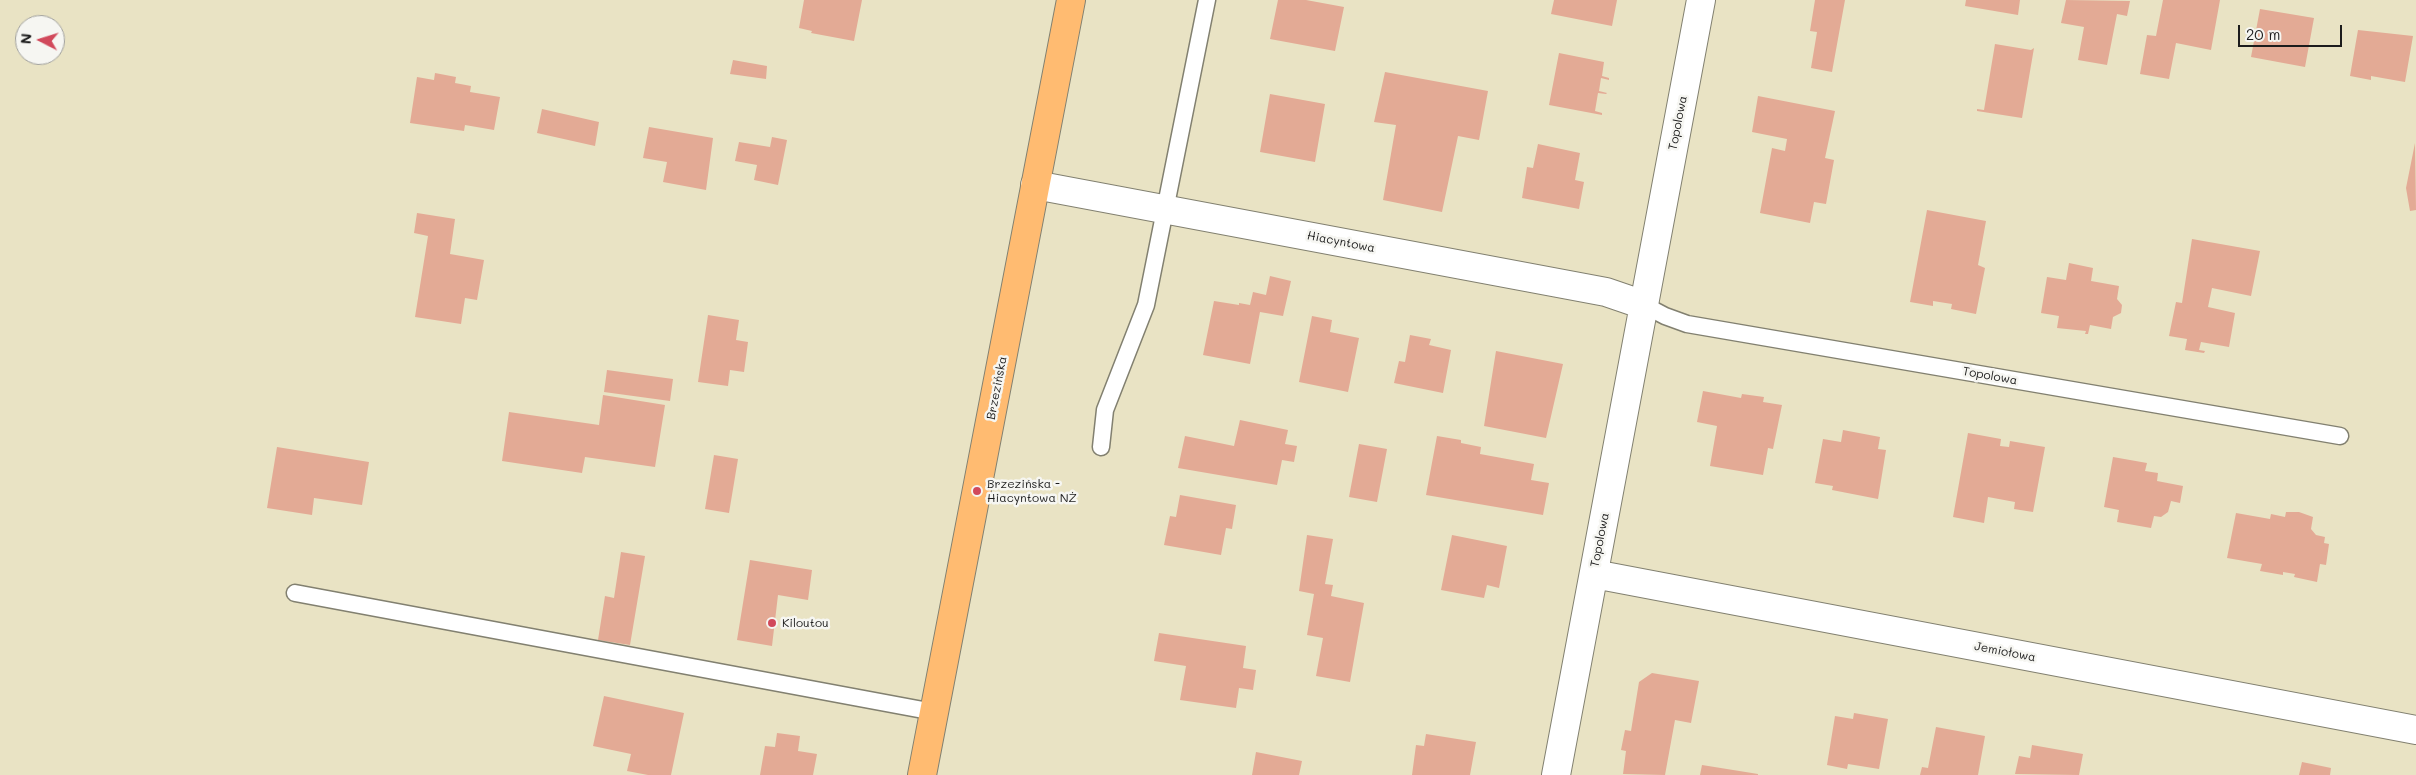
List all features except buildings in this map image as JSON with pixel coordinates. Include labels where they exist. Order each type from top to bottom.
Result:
[{"type":"main road","name":"Brzezińska","points":[[922,775],[1071,0]]},
{"type":"street","name":"Topolowa","points":[[1556,775],[1701,0]]},
{"type":"street","name":"Hiacyntowa","points":[[1035,186],[1164,208],[1606,292],[1644,306]]},
{"type":"street","name":"Jemiołowa","points":[[1594,574],[2416,730]]},
{"type":"lane","points":[[1101,447],[1105,410],[1146,304],[1207,0]]},
{"type":"lane","name":"Topolowa","points":[[1644,306],[1687,324],[2340,436]]},
{"type":"lane","points":[[294,593],[934,712]]},
{"type":"place","name":"Brzezińska - Hiacyntowa NŻ","points":[[977,491]]},
{"type":"place","name":"Kiloutou","points":[[772,623]]}]
